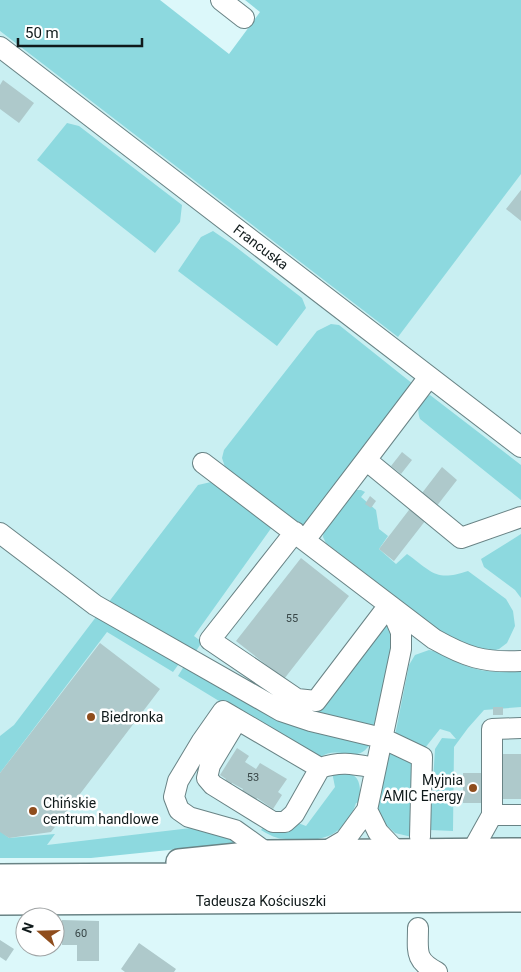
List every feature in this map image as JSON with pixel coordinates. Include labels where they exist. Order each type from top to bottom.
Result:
[{"type":"main road","points":[[91,876],[142,865],[267,853],[521,851]]},
{"type":"main road","name":"Tadeusza Kościuszki","points":[[0,877],[521,874]]},
{"type":"main road","name":"Tadeusza Kościuszki","points":[[0,902],[521,899]]},
{"type":"street","points":[[221,0],[244,18]]},
{"type":"street","name":"Francuska","points":[[0,47],[521,447]]},
{"type":"street","points":[[389,605],[316,701],[296,699],[210,640],[366,460],[430,378]]},
{"type":"street","points":[[366,460],[461,538],[521,518]]},
{"type":"street","points":[[203,464],[434,639],[451,649],[473,658],[501,662],[521,661]]},
{"type":"street","points":[[0,532],[95,605],[281,711],[311,721],[382,738],[422,757],[420,837]]},
{"type":"street","points":[[323,853],[345,840],[366,810],[402,649],[401,632],[389,605]]},
{"type":"street","points":[[402,649],[409,642],[420,638],[434,639]]},
{"type":"street","points":[[267,853],[235,830],[189,817],[179,810],[174,797],[178,781],[202,741],[222,711],[320,768]]},
{"type":"street","points":[[237,720],[210,765],[207,778],[213,785],[273,822],[285,822],[294,814],[320,768],[334,763],[375,768]]},
{"type":"street","points":[[472,851],[492,815],[492,729],[521,728]]},
{"type":"street","points":[[366,810],[378,832],[397,852]]},
{"type":"street","points":[[492,815],[521,814]]},
{"type":"street","points":[[418,928],[418,954],[428,967],[438,972]]},
{"type":"shaded area","points":[[0,0],[160,0],[229,54],[260,12],[245,0],[521,0],[521,174],[398,337],[0,31]]},
{"type":"shaded area","points":[[0,31],[398,336],[521,173],[521,839],[434,837],[229,840],[0,856]]},
{"type":"shaded area","points":[[67,123],[79,126],[182,205],[180,222],[155,253],[37,160]]},
{"type":"shaded area","points":[[213,231],[302,298],[306,308],[277,346],[178,271],[201,237]]},
{"type":"shaded area","points":[[331,324],[339,325],[413,384],[308,524],[296,524],[226,470],[222,458],[224,450],[317,331]]},
{"type":"shaded area","points":[[430,395],[521,465],[521,500],[420,419],[419,405],[423,399]]},
{"type":"shaded area","points":[[211,482],[272,527],[194,636],[202,642],[194,654],[108,603],[198,485]]},
{"type":"shaded area","points":[[352,490],[365,492],[361,497],[376,510],[379,529],[388,536],[379,549],[396,564],[407,554],[429,570],[441,575],[448,576],[468,571],[506,599],[513,611],[515,626],[507,643],[499,649],[486,653],[456,643],[326,543],[323,537],[324,528]]},
{"type":"shaded area","points":[[521,534],[521,598],[515,590],[484,567],[481,559]]},
{"type":"shaded area","points":[[99,613],[181,661],[173,672],[107,632],[0,773],[0,736],[14,725]]},
{"type":"shaded area","points":[[388,623],[395,634],[376,727],[309,714],[323,707]]},
{"type":"shaded area","points":[[429,650],[476,669],[495,672],[521,671],[521,707],[484,710],[454,747],[453,831],[430,830],[435,749],[442,738],[456,739],[450,732],[440,729],[425,748],[395,735],[409,665],[415,655]]},
{"type":"shaded area","points":[[186,663],[372,741],[361,753],[335,752],[320,757],[308,755],[178,676]]},
{"type":"shaded area","points":[[391,748],[411,761],[412,837],[395,833],[384,823],[377,806]]},
{"type":"shaded area","points":[[332,772],[353,775],[360,787],[360,802],[356,803],[344,825],[334,833],[320,839],[281,839],[261,830],[264,826],[274,830],[285,831],[298,823],[306,826],[335,787]]},
{"type":"shaded area","points":[[191,828],[220,833],[237,843],[91,858],[0,858],[0,831],[9,838],[55,834],[47,845]]},
{"type":"building","points":[[3,80],[34,103],[19,123],[0,109],[0,85]]},
{"type":"building","points":[[521,190],[521,221],[506,209]]},
{"type":"building","points":[[402,452],[412,460],[401,474],[391,466]]},
{"type":"building","points":[[442,467],[457,480],[394,561],[379,549]]},
{"type":"building","points":[[370,496],[376,501],[371,508],[365,504]]},
{"type":"building","points":[[301,558],[349,596],[284,679],[236,641]]},
{"type":"building","name":"Biedronka","points":[[100,643],[160,689],[51,832],[9,838],[0,832],[0,773]]},
{"type":"building","points":[[493,707],[503,707],[503,715],[493,715]]},
{"type":"building","points":[[237,748],[249,756],[245,762],[256,769],[260,763],[287,779],[278,792],[282,795],[273,809],[257,798],[255,801],[241,793],[243,789],[232,783],[230,786],[224,782],[226,779],[220,775]]},
{"type":"building","points":[[503,754],[521,754],[521,799],[502,799]]},
{"type":"building","name":"Myjnia AMIC Energy","points":[[463,773],[484,773],[483,803],[463,803]]},
{"type":"building","points":[[65,920],[99,921],[99,961],[77,961],[77,945],[65,945]]},
{"type":"building","points":[[0,940],[14,949],[6,961],[0,957]]},
{"type":"building","points":[[139,943],[176,969],[174,972],[125,972],[121,969]]},
{"type":"place","name":"Biedronka","points":[[91,717]]},
{"type":"place","name":"Myjnia AMIC Energy","points":[[473,788]]},
{"type":"place","name":"Chińskie centrum handlowe","points":[[33,811]]}]
